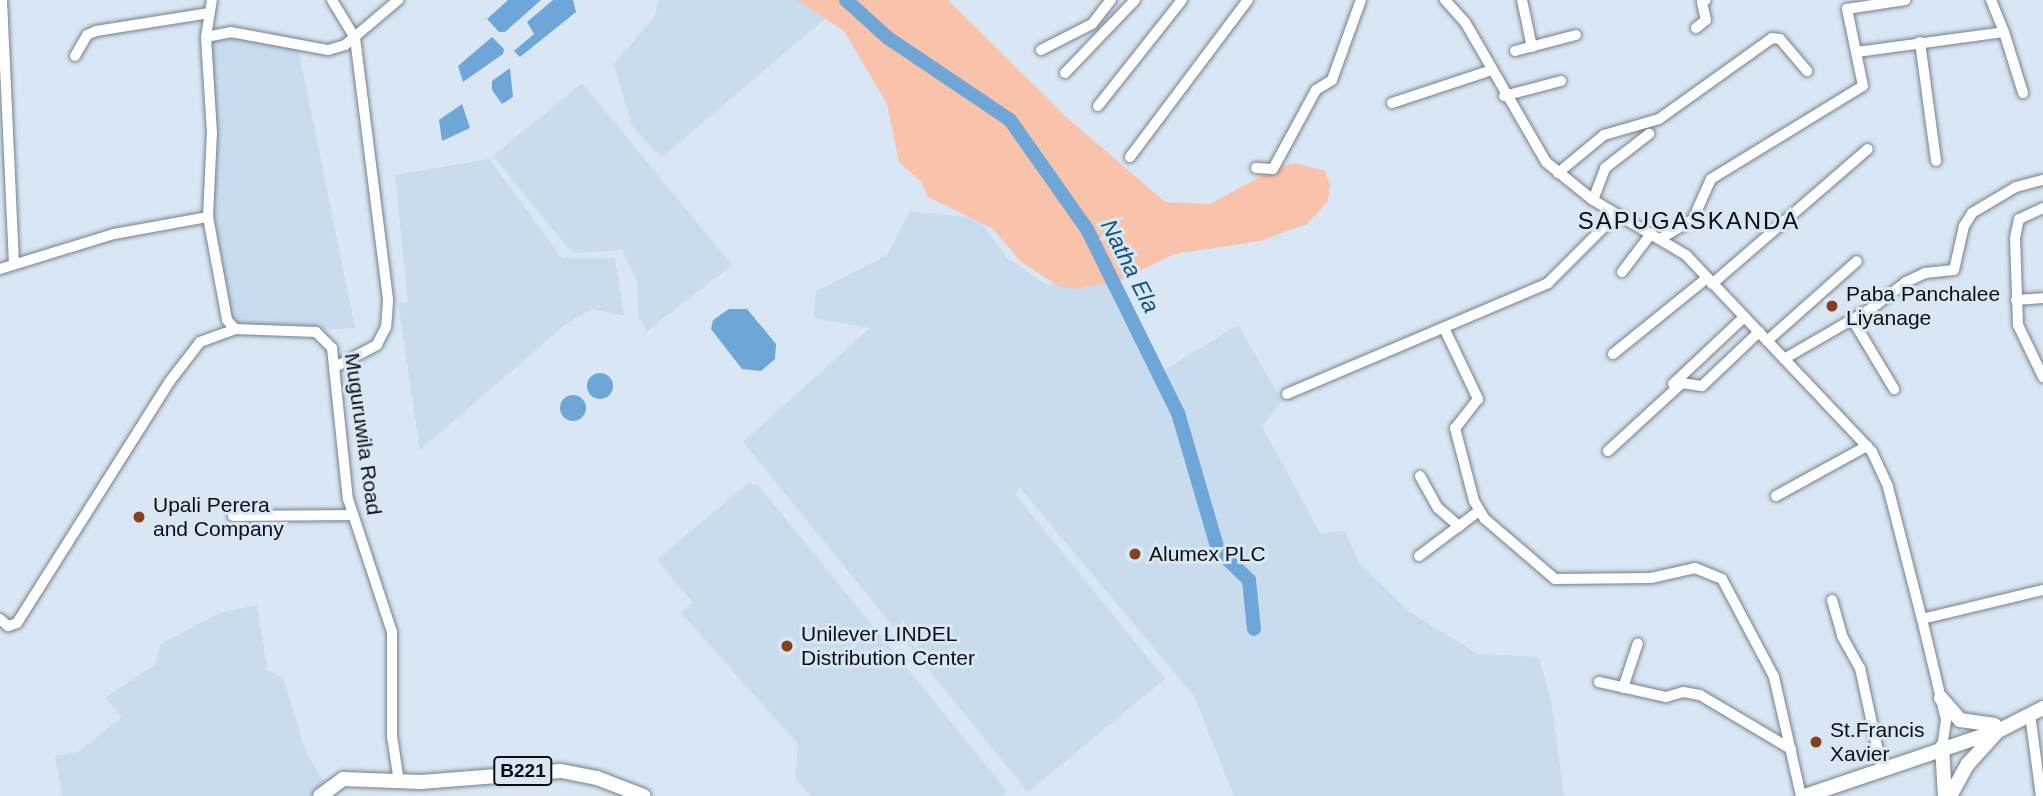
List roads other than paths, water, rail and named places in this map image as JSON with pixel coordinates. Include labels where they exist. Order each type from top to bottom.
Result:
[{"type":"main road","points":[[1941,698],[1952,714],[1974,726],[2031,714]]},
{"type":"main road","points":[[1803,796],[1942,747],[2000,730],[2031,714]]},
{"type":"main road","points":[[1948,796],[1978,752],[2000,730]]},
{"type":"main road","points":[[1942,747],[1948,796]]},
{"type":"main road","name":"B221","points":[[400,782],[561,771],[597,778],[644,796]]},
{"type":"main road","points":[[320,796],[343,779],[400,782]]},
{"type":"street","points":[[2,0],[2,49],[14,263]]},
{"type":"street","points":[[0,619],[8,626],[17,623],[170,381],[200,342],[235,329],[227,320],[208,217],[212,133],[206,37],[212,0]]},
{"type":"street","points":[[332,0],[355,38],[388,301],[386,327],[377,345],[337,366]]},
{"type":"street","points":[[206,37],[231,32],[328,50],[355,38],[398,0]]},
{"type":"street","points":[[1041,50],[1093,23],[1111,0]]},
{"type":"street","points":[[1065,73],[1135,0]]},
{"type":"street","points":[[1098,106],[1182,0]]},
{"type":"street","points":[[1130,157],[1248,0]]},
{"type":"street","points":[[1256,168],[1273,169],[1315,90],[1332,80],[1361,0]]},
{"type":"street","points":[[1445,0],[1465,22],[1504,96],[1558,173],[1592,200],[1685,255],[1867,446],[1888,487],[1922,618],[1946,727],[1942,747]]},
{"type":"street","points":[[1521,0],[1532,47]]},
{"type":"street","points":[[1696,28],[1706,20],[1702,2],[1706,0]]},
{"type":"street","points":[[1622,272],[1656,237],[1693,219],[1711,179],[1863,86],[1847,9],[1905,0]]},
{"type":"street","points":[[1991,0],[2023,93]]},
{"type":"street","points":[[75,56],[87,35],[96,31],[209,13]]},
{"type":"street","points":[[1857,51],[2004,32]]},
{"type":"street","points":[[1515,51],[1576,35]]},
{"type":"street","points":[[1558,173],[1604,135],[1659,118],[1772,38],[1780,39],[1807,71]]},
{"type":"street","points":[[1920,42],[1936,161]]},
{"type":"street","points":[[1392,103],[1489,71]]},
{"type":"street","points":[[1504,96],[1561,80]]},
{"type":"street","points":[[1592,200],[1605,168],[1649,134]]},
{"type":"street","points":[[1613,354],[1709,281],[1868,149]]},
{"type":"street","points":[[1784,359],[1852,319],[1906,282],[1926,273],[1954,270],[1964,226],[1972,214],[2016,187],[2043,180]]},
{"type":"street","points":[[2043,218],[2043,208],[2022,215],[2016,225],[2016,300],[2021,337],[2043,377]]},
{"type":"street","points":[[1287,394],[1548,283],[1616,215]]},
{"type":"street","points":[[0,269],[114,234],[208,217]]},
{"type":"street","points":[[1608,451],[1682,383],[1702,386],[1857,261]]},
{"type":"street","points":[[2016,300],[2043,298]]},
{"type":"street","points":[[1642,412],[1744,317]]},
{"type":"street","points":[[1852,319],[1894,389]]},
{"type":"street","points":[[1444,328],[1478,399],[1455,428],[1479,511],[1506,541],[1553,578],[1650,578],[1695,568],[1721,579],[1768,659],[1783,703],[1803,796]]},
{"type":"street","name":"Muguruwila Road","points":[[235,329],[316,332],[332,348],[337,366],[352,515],[392,632],[392,736],[400,782]]},
{"type":"street","points":[[1776,496],[1867,446]]},
{"type":"street","points":[[1420,476],[1437,508],[1459,526]]},
{"type":"street","points":[[1419,556],[1479,511]]},
{"type":"street","points":[[233,516],[352,515]]},
{"type":"street","points":[[1922,618],[2043,590]]},
{"type":"street","points":[[1832,600],[1842,636],[1860,668],[1882,770]]},
{"type":"street","points":[[1623,688],[1638,643]]},
{"type":"street","points":[[1599,682],[1666,697],[1683,692],[1700,695],[1791,749]]},
{"type":"street","points":[[2031,714],[2040,796]]},
{"type":"water","points":[[508,0],[541,0],[505,32],[499,32],[487,19]]},
{"type":"water","points":[[553,0],[573,0],[576,12],[520,57],[514,51],[534,34],[527,22]]},
{"type":"water","points":[[492,37],[504,49],[503,54],[463,82],[458,66]]},
{"type":"water","points":[[510,68],[513,97],[502,104],[492,90],[492,81]]},
{"type":"water","points":[[462,104],[470,128],[442,141],[439,120]]},
{"type":"water","points":[[729,309],[747,309],[776,344],[775,359],[761,371],[742,369],[711,329],[713,320]]},
{"type":"water","points":[[600,373],[609,377],[613,386],[609,395],[600,399],[591,395],[587,386],[591,377]]},
{"type":"water","points":[[573,395],[582,399],[586,408],[582,417],[573,421],[564,417],[560,408],[564,399]]},
{"type":"waterway","name":"Natha Ela","points":[[846,0],[888,38],[1010,120],[1087,229],[1178,413],[1218,550],[1249,580],[1254,629]]},
{"type":"place","name":"Paba Panchalee Liyanage","points":[[1832,306]]},
{"type":"place","name":"Upali Perera and Company","points":[[139,517]]},
{"type":"place","name":"Alumex PLC","points":[[1135,554]]},
{"type":"place","name":"Unilever LINDEL Distribution Center","points":[[787,646]]},
{"type":"place","name":"St.Francis Xavier","points":[[1816,742]]},
{"type":"district","name":"SAPUGASKANDA","points":[[1689,221]]}]
